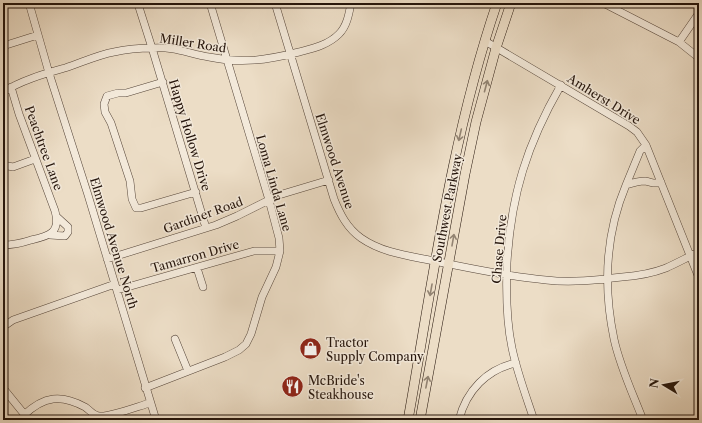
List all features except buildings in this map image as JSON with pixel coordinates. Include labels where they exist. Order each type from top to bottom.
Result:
[{"type":"main road","name":"Southwest Parkway","points":[[408,420],[452,172],[467,104],[485,41],[498,3]]},
{"type":"main road","name":"Southwest Parkway","points":[[420,420],[465,174],[480,107],[496,48],[511,3]]},
{"type":"main road","points":[[467,104],[480,107]]},
{"type":"street","name":"Elmwood Avenue North","points":[[29,3],[156,420]]},
{"type":"street","name":"Loma Linda Lane","points":[[145,388],[225,357],[239,350],[246,344],[251,334],[262,297],[276,266],[280,251],[279,238],[269,200],[210,3]]},
{"type":"street","name":"Elmwood Avenue","points":[[275,3],[340,213],[346,223],[358,236],[374,245],[396,253],[506,275],[534,279],[567,281],[622,277],[650,272],[666,268],[699,252]]},
{"type":"street","name":"Miller Road","points":[[3,92],[11,87],[49,72],[113,52],[152,48],[169,48],[209,57],[259,60],[323,46],[340,33],[345,26],[351,3]]},
{"type":"street","points":[[603,3],[679,42],[699,58]]},
{"type":"street","name":"Happy Hollow Drive","points":[[138,4],[163,82],[206,228]]},
{"type":"street","points":[[679,42],[699,13]]},
{"type":"street","points":[[3,46],[38,35]]},
{"type":"street","name":"Amherst Drive","points":[[485,41],[561,85],[637,132],[646,145],[699,278]]},
{"type":"street","points":[[163,82],[126,93],[118,93],[107,96],[104,104],[105,112],[111,123],[130,181],[132,199],[136,208],[141,208],[196,192]]},
{"type":"street","name":"Chase Drive","points":[[534,420],[512,346],[508,316],[506,275],[514,204],[521,176],[529,150],[547,109],[561,85]]},
{"type":"street","name":"Peachtree Lane","points":[[3,246],[50,235],[65,236],[68,232],[68,227],[57,217],[19,114],[11,87]]},
{"type":"street","points":[[643,420],[614,339],[607,278],[608,252],[615,214],[640,151],[646,145]]},
{"type":"street","points":[[3,166],[13,167],[35,159]]},
{"type":"street","name":"Gardiner Road","points":[[107,259],[206,228],[237,216],[292,190],[329,180]]},
{"type":"street","points":[[626,185],[645,181],[656,184],[661,182]]},
{"type":"street","points":[[50,235],[57,224],[57,217]]},
{"type":"street","name":"Tamarron Drive","points":[[3,327],[12,320],[116,287],[197,268],[254,251],[280,251]]},
{"type":"street","points":[[197,268],[202,287]]},
{"type":"street","points":[[175,339],[188,372]]},
{"type":"street","points":[[459,420],[466,400],[474,388],[484,378],[500,368],[516,362]]},
{"type":"street","points":[[3,388],[26,417],[33,406],[53,399],[71,400],[87,408],[97,416],[150,403]]},
{"type":"street","points":[[298,420],[320,420]]},
{"type":"waterway","points":[[3,414],[6,420]]},
{"type":"place","name":"Tractor Supply Company","points":[[311,349]]},
{"type":"place","name":"McBride's Steakhouse","points":[[292,387]]}]
